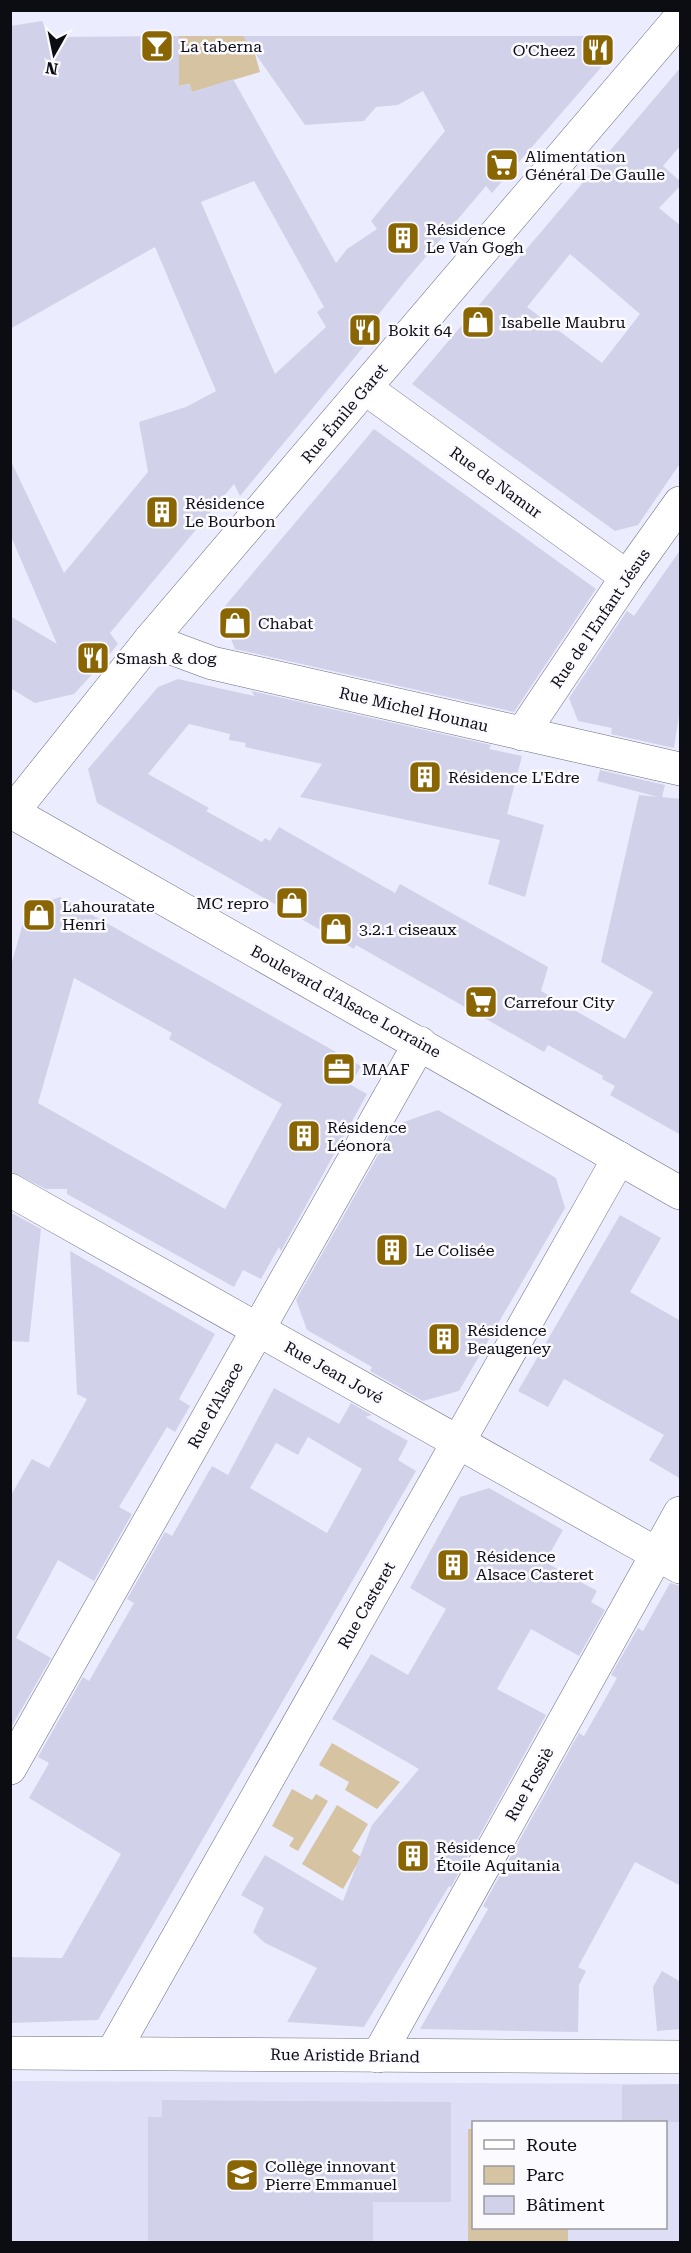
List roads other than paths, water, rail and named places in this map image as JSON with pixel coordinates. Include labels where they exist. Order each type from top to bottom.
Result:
[{"type":"street","name":"Rue Émile Garet","points":[[11,813],[150,640],[681,18]]},
{"type":"street","name":"Rue de Namur","points":[[365,388],[627,577]]},
{"type":"street","name":"Rue de l'Enfant Jésus","points":[[522,734],[627,577],[678,511]]},
{"type":"street","name":"Rue Michel Hounau","points":[[150,640],[212,663],[681,769]]},
{"type":"street","name":"Boulevard d'Alsace Lorraine","points":[[11,813],[681,1193]]},
{"type":"street","name":"Rue d'Alsace","points":[[10,1768],[420,1043]]},
{"type":"street","name":"Rue Casteret","points":[[113,2052],[618,1158]]},
{"type":"street","name":"Rue Jean Jové","points":[[10,1190],[669,1560]]},
{"type":"street","name":"Rue Fossiè","points":[[378,2056],[669,1560],[681,1513]]},
{"type":"street","name":"Rue Aristide Briand","points":[[10,2053],[681,2057]]},
{"type":"place","name":"La taberna","points":[[157,46]]},
{"type":"place","name":"O'Cheez","points":[[598,50]]},
{"type":"place","name":"Alimentation Général De Gaulle","points":[[502,165]]},
{"type":"place","name":"Résidence Le Van Gogh","points":[[403,238]]},
{"type":"place","name":"Isabelle Maubru","points":[[478,322]]},
{"type":"place","name":"Bokit 64","points":[[365,330]]},
{"type":"place","name":"Résidence Le Bourbon","points":[[162,512]]},
{"type":"place","name":"Chabat","points":[[235,623]]},
{"type":"place","name":"Smash & dog","points":[[93,658]]},
{"type":"place","name":"Résidence L'Edre","points":[[425,777]]},
{"type":"place","name":"MC repro","points":[[292,903]]},
{"type":"place","name":"Lahouratate Henri","points":[[39,915]]},
{"type":"place","name":"3.2.1 ciseaux","points":[[336,929]]},
{"type":"place","name":"Carrefour City","points":[[481,1002]]},
{"type":"place","name":"MAAF","points":[[339,1069]]},
{"type":"place","name":"Résidence Léonora","points":[[304,1136]]},
{"type":"place","name":"Le Colisée","points":[[392,1250]]},
{"type":"place","name":"Résidence Beaugeney","points":[[444,1339]]},
{"type":"place","name":"Résidence Alsace Casteret","points":[[453,1565]]},
{"type":"place","name":"Résidence Étoile Aquitania","points":[[413,1856]]},
{"type":"place","name":"Collège innovant Pierre Emmanuel","points":[[242,2175]]}]
